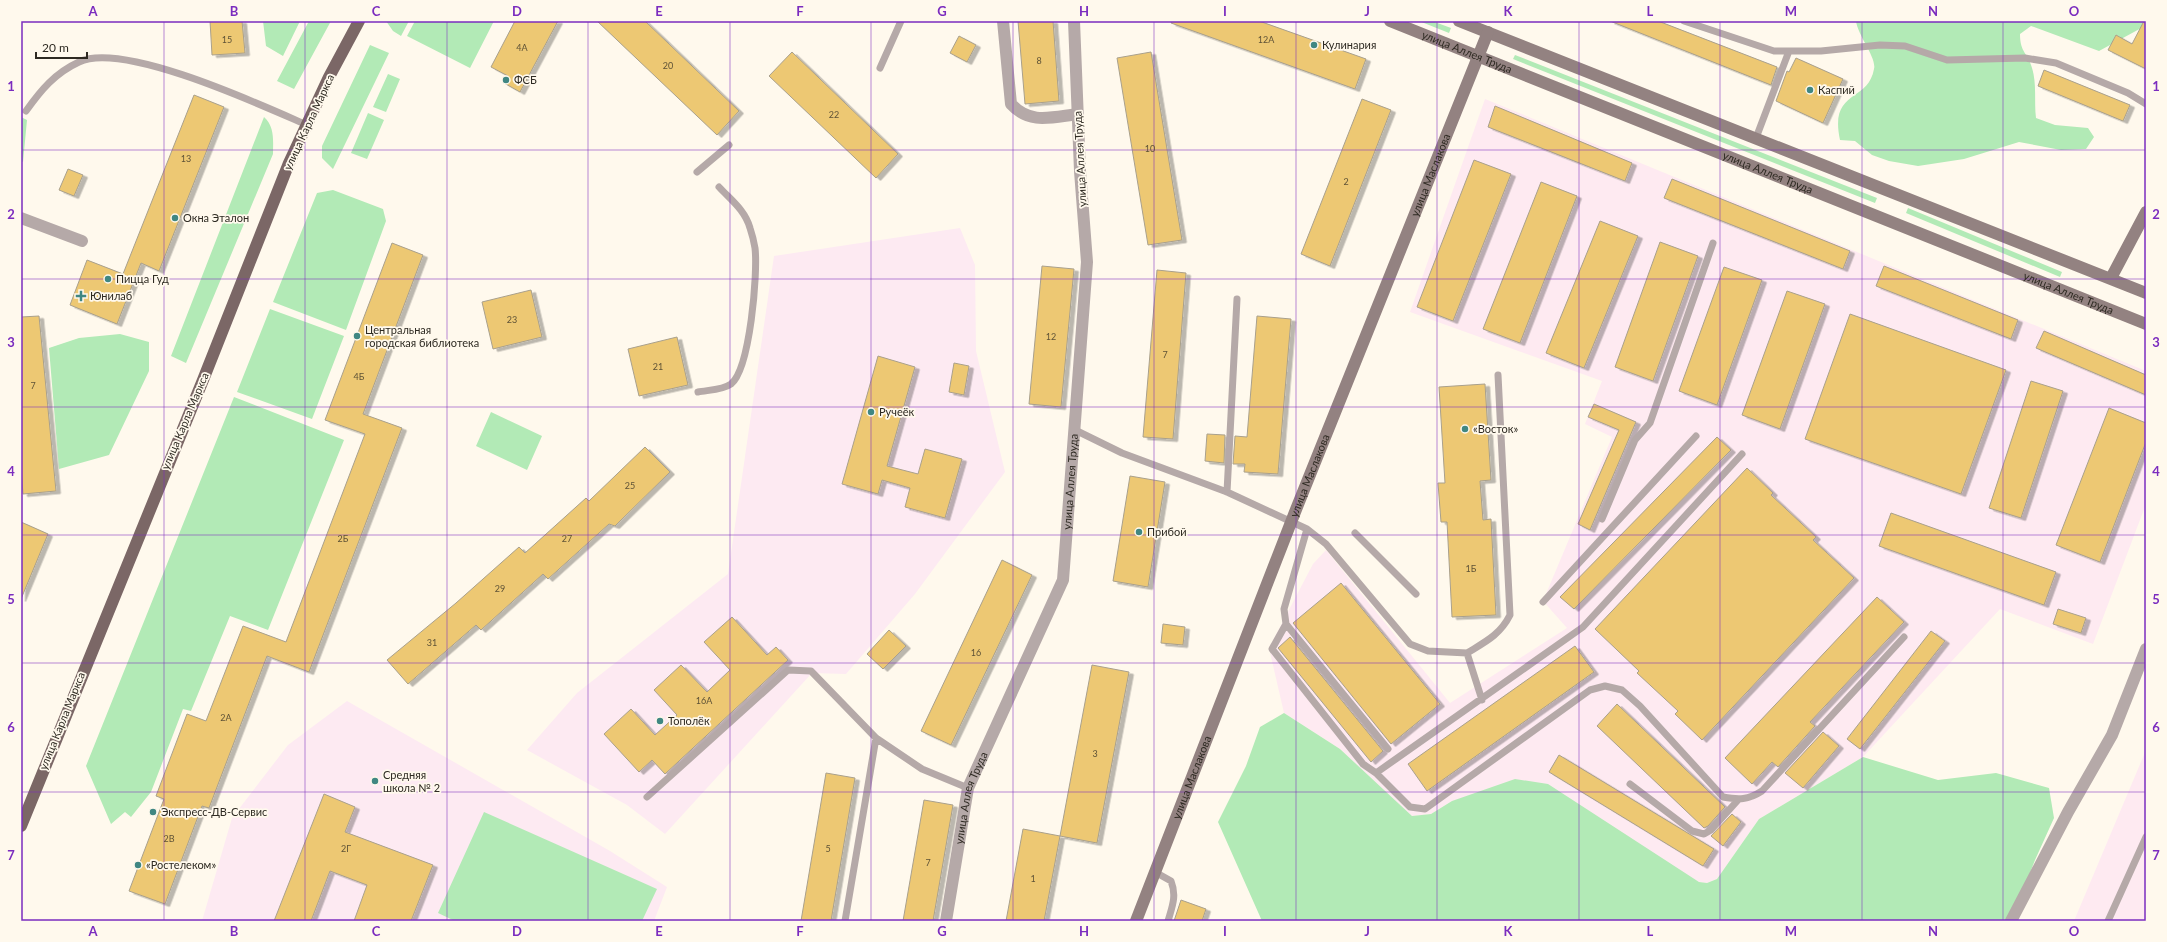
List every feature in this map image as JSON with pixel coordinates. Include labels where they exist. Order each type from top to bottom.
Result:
[{"type":"main road","name":"улица Карла Маркса","points":[[21,826],[203,380],[289,163],[329,77],[359,21]]},
{"type":"street","points":[[1002,21],[1011,104],[1018,112],[1030,118],[1078,114]]},
{"type":"street","name":"улица Аллея Труда","points":[[946,921],[968,788],[1063,580],[1086,262],[1074,21]]},
{"type":"street","name":"улица Аллея Труда","points":[[1390,21],[2146,324]]},
{"type":"street","points":[[1459,21],[2146,293]]},
{"type":"street","name":"улица Маслакова","points":[[1136,921],[1291,523],[1488,32]]},
{"type":"street","points":[[2111,278],[2146,212]]},
{"type":"street","points":[[21,218],[82,241]]},
{"type":"street","points":[[2011,921],[2068,812],[2112,735],[2146,649]]},
{"type":"lane","points":[[880,68],[900,21]]},
{"type":"lane","points":[[1684,21],[1774,51],[1821,51],[1880,45],[1905,46],[1947,60],[2025,58],[2056,63],[2128,93],[2146,104]]},
{"type":"lane","points":[[1756,138],[1789,51]]},
{"type":"lane","points":[[26,111],[43,87],[57,76],[79,62],[104,57],[119,58],[186,76],[231,92],[307,125]]},
{"type":"lane","points":[[697,172],[729,145]]},
{"type":"lane","points":[[698,392],[730,384],[739,374],[746,353],[756,278],[755,249],[750,227],[742,211],[719,187]]},
{"type":"lane","points":[[1602,519],[1635,440],[1650,422],[1713,243]]},
{"type":"lane","points":[[1227,492],[1237,299]]},
{"type":"lane","points":[[1073,429],[1122,453],[1227,492],[1291,523],[1307,529],[1326,544],[1410,644],[1428,651],[1466,653],[1490,640],[1504,628],[1510,615],[1498,375]]},
{"type":"lane","points":[[1543,602],[1696,436]]},
{"type":"lane","points":[[1376,773],[1482,700],[1583,627],[1742,454]]},
{"type":"lane","points":[[1307,529],[1284,609],[1286,624],[1388,749]]},
{"type":"lane","points":[[1355,533],[1416,594]]},
{"type":"lane","points":[[1286,624],[1272,646],[1273,652],[1363,764],[1376,773],[1410,807],[1425,809],[1590,690],[1605,686],[1622,690],[1640,706],[1723,797],[1738,800],[1751,798],[1762,791],[1904,637]]},
{"type":"lane","points":[[1466,653],[1482,700]]},
{"type":"lane","points":[[647,797],[788,670],[811,671],[876,738],[922,770],[968,788]]},
{"type":"lane","points":[[845,921],[876,738]]},
{"type":"lane","points":[[1630,784],[1692,831],[1704,834],[1711,830],[1738,800]]},
{"type":"lane","points":[[2108,921],[2146,837]]},
{"type":"lane","points":[[1155,872],[1171,881],[1174,890],[1175,898],[1168,921]]},
{"type":"shaded area","points":[[1485,99],[2146,371],[2146,504],[2093,644],[2000,609],[1863,757],[1759,819],[1717,879],[1707,883],[1699,882],[1689,877],[1452,801],[1431,814],[1412,816],[1340,749],[1284,713],[1269,648],[1313,564],[1326,550],[1450,703],[1567,628],[1543,601],[1612,437],[1585,424],[1602,381],[1410,312]]},
{"type":"shaded area","name":"Ручеёк","points":[[960,228],[975,265],[976,351],[1005,472],[915,594],[846,674],[812,673],[665,834],[627,805],[527,750],[577,693],[728,574],[774,256]]},
{"type":"shaded area","name":"Средняя школа № 2","points":[[347,701],[610,851],[667,887],[654,921],[202,921],[232,818],[288,745]]},
{"type":"shaded area","points":[[2146,750],[2146,921],[2074,921]]},
{"type":"green space","points":[[263,21],[300,21],[283,56],[266,46]]},
{"type":"green space","points":[[309,21],[331,21],[294,89],[277,81]]},
{"type":"green space","points":[[386,21],[409,21],[401,36],[393,31]]},
{"type":"green space","points":[[415,21],[494,21],[470,68],[407,36]]},
{"type":"green space","points":[[1419,21],[1432,21],[1451,28],[1449,33]]},
{"type":"green space","points":[[1856,21],[2146,21],[2145,26],[2099,51],[2031,26],[2020,34],[2021,45],[2034,74],[2036,118],[2055,125],[2088,128],[2094,137],[2086,149],[2061,150],[2019,142],[1964,159],[1918,166],[1889,161],[1872,155],[1855,141],[1840,140],[1838,124],[1840,112],[1844,104],[1865,87],[1870,80],[1874,69],[1873,59],[1857,27]]},
{"type":"green space","points":[[370,45],[389,53],[333,169],[322,158],[322,146]]},
{"type":"green space","points":[[1515,55],[1877,198],[1875,203],[1513,59]]},
{"type":"green space","points":[[388,74],[400,79],[386,112],[373,107]]},
{"type":"green space","points":[[368,113],[384,120],[367,159],[351,153]]},
{"type":"green space","points":[[21,117],[27,120],[23,162],[21,161]]},
{"type":"green space","points":[[264,117],[268,121],[272,130],[273,154],[186,363],[171,356]]},
{"type":"green space","points":[[333,190],[383,209],[386,221],[346,330],[273,302],[317,193]]},
{"type":"green space","points":[[1908,208],[2062,272],[2060,277],[1906,213]]},
{"type":"green space","points":[[270,309],[344,336],[312,419],[237,392]]},
{"type":"green space","points":[[120,334],[149,342],[149,371],[109,455],[59,469],[49,348],[79,338]]},
{"type":"green space","points":[[234,397],[344,440],[268,630],[230,616],[191,711],[183,709],[151,792],[131,817],[125,812],[111,824],[86,766]]},
{"type":"green space","points":[[491,412],[542,436],[527,470],[476,446]]},
{"type":"green space","points":[[1284,713],[1340,749],[1412,816],[1431,814],[1452,801],[1515,779],[1548,784],[1699,882],[1707,883],[1717,879],[1759,819],[1863,757],[1938,780],[1996,773],[2049,788],[2054,818],[2035,860],[2011,921],[1262,921],[1218,822],[1246,766],[1260,727]]},
{"type":"green space","points":[[484,812],[657,889],[642,921],[455,921],[438,913]]},
{"type":"building","points":[[210,21],[242,21],[245,53],[212,55]]},
{"type":"building","points":[[515,21],[558,21],[520,92],[504,83],[508,76],[491,67]]},
{"type":"building","points":[[597,21],[645,21],[739,111],[717,135]]},
{"type":"building","points":[[1018,21],[1053,21],[1059,101],[1025,104]]},
{"type":"building","points":[[1172,21],[1259,21],[1366,59],[1355,89],[1171,23]]},
{"type":"building","points":[[1610,21],[1658,21],[1777,67],[1771,85]]},
{"type":"building","points":[[2144,21],[2146,21],[2146,69],[2108,50],[2116,35],[2132,44]]},
{"type":"building","points":[[959,36],[976,45],[967,62],[950,53]]},
{"type":"building","points":[[792,52],[898,154],[876,178],[769,76]]},
{"type":"building","points":[[1151,52],[1182,240],[1148,245],[1117,58]]},
{"type":"building","name":"Каспий","points":[[1796,58],[1843,79],[1823,123],[1776,101],[1787,71],[1789,72]]},
{"type":"building","points":[[2044,70],[2130,105],[2123,121],[2038,86]]},
{"type":"building","points":[[194,95],[224,107],[159,271],[141,263],[117,324],[70,305],[87,260],[123,274]]},
{"type":"building","points":[[1362,99],[1391,110],[1330,266],[1301,254]]},
{"type":"building","points":[[1495,106],[1632,163],[1625,181],[1488,127]]},
{"type":"building","points":[[1474,160],[1511,174],[1453,321],[1417,307]]},
{"type":"building","points":[[68,169],[83,175],[74,196],[59,190]]},
{"type":"building","points":[[1672,179],[1850,251],[1843,269],[1664,198]]},
{"type":"building","points":[[1541,182],[1577,196],[1520,343],[1483,329]]},
{"type":"building","points":[[1600,221],[1638,236],[1584,368],[1546,353]]},
{"type":"building","points":[[1660,242],[1698,256],[1653,381],[1615,367]]},
{"type":"building","points":[[392,243],[423,255],[363,414],[402,428],[309,672],[267,656],[209,808],[202,806],[165,904],[129,891],[164,799],[156,796],[187,714],[206,721],[243,626],[286,642],[365,434],[325,420]]},
{"type":"building","points":[[1042,266],[1074,269],[1061,407],[1029,404]]},
{"type":"building","points":[[1884,266],[2018,320],[2011,339],[1876,286]]},
{"type":"building","points":[[1724,267],[1762,280],[1717,405],[1679,391]]},
{"type":"building","points":[[1157,270],[1186,273],[1173,439],[1143,437]]},
{"type":"building","points":[[531,290],[542,337],[493,349],[482,302]]},
{"type":"building","points":[[1787,291],[1825,304],[1780,429],[1742,415]]},
{"type":"building","points":[[1850,314],[2006,370],[1961,494],[1805,439]]},
{"type":"building","points":[[39,316],[56,491],[23,494],[21,469],[21,317]]},
{"type":"building","points":[[1257,316],[1291,319],[1278,474],[1244,472],[1245,464],[1233,464],[1235,436],[1247,437]]},
{"type":"building","points":[[2044,331],[2146,375],[2146,395],[2036,348]]},
{"type":"building","points":[[677,337],[688,385],[639,396],[628,349]]},
{"type":"building","points":[[878,356],[915,367],[887,466],[918,474],[925,449],[962,459],[945,518],[905,507],[910,488],[882,480],[878,494],[842,484]]},
{"type":"building","points":[[954,363],[969,366],[964,395],[949,392]]},
{"type":"building","points":[[2031,381],[2063,391],[2021,518],[1989,508]]},
{"type":"building","points":[[1485,384],[1491,480],[1480,481],[1483,520],[1491,519],[1496,615],[1452,617],[1447,522],[1441,522],[1438,483],[1445,483],[1439,387]]},
{"type":"building","points":[[1594,404],[1636,422],[1590,530],[1578,524],[1619,430],[1588,417]]},
{"type":"building","points":[[2109,408],[2146,423],[2146,442],[2100,562],[2056,545]]},
{"type":"building","points":[[1207,434],[1225,435],[1224,463],[1205,461]]},
{"type":"building","points":[[1717,437],[1731,450],[1574,609],[1560,597]]},
{"type":"building","points":[[645,447],[670,472],[615,526],[609,524],[548,579],[543,574],[481,630],[476,625],[408,684],[387,660],[456,603],[519,547],[525,553],[586,498],[589,501]]},
{"type":"building","points":[[1747,468],[1773,493],[1771,495],[1816,537],[1813,540],[1854,578],[1702,740],[1675,714],[1678,711],[1637,673],[1639,671],[1595,629]]},
{"type":"building","name":"Прибой","points":[[1130,476],[1165,482],[1148,587],[1113,581]]},
{"type":"building","points":[[1891,513],[2056,572],[2044,605],[1879,546]]},
{"type":"building","points":[[21,522],[48,534],[21,599]]},
{"type":"building","points":[[1002,560],[1032,575],[951,745],[921,731]]},
{"type":"building","points":[[1341,583],[1440,704],[1391,744],[1293,623]]},
{"type":"building","points":[[1877,597],[1904,622],[1810,722],[1815,726],[1778,767],[1772,762],[1752,784],[1725,758]]},
{"type":"building","points":[[2058,609],[2086,618],[2081,633],[2053,624]]},
{"type":"building","points":[[732,617],[767,655],[776,647],[788,660],[665,774],[652,760],[639,772],[604,734],[631,709],[655,735],[677,715],[654,690],[681,665],[707,692],[730,670],[704,642]]},
{"type":"building","points":[[1163,624],[1185,627],[1183,645],[1161,643]]},
{"type":"building","points":[[889,630],[906,646],[883,669],[867,654]]},
{"type":"building","points":[[1931,631],[1945,641],[1860,749],[1847,739]]},
{"type":"building","points":[[1290,637],[1383,751],[1371,762],[1278,648]]},
{"type":"building","points":[[1575,646],[1594,672],[1427,791],[1408,764]]},
{"type":"building","points":[[1092,665],[1129,672],[1097,843],[1060,836]]},
{"type":"building","points":[[1617,704],[1725,807],[1708,826],[1704,828],[1597,726]]},
{"type":"building","points":[[1823,732],[1839,746],[1803,788],[1785,773]]},
{"type":"building","points":[[1559,755],[1714,849],[1703,866],[1549,772]]},
{"type":"building","points":[[826,773],[855,778],[831,921],[801,921]]},
{"type":"building","points":[[324,794],[355,807],[345,832],[433,865],[411,921],[354,921],[367,885],[330,871],[311,921],[274,921]]},
{"type":"building","points":[[924,800],[953,805],[933,921],[903,921]]},
{"type":"building","points":[[1732,814],[1741,822],[1723,846],[1711,836]]},
{"type":"building","points":[[1023,829],[1060,836],[1044,921],[1006,921]]},
{"type":"building","points":[[1181,900],[1206,909],[1202,921],[1174,921]]},
{"type":"place","name":"Кулинария","points":[[1314,45]]},
{"type":"place","name":"ФСБ","points":[[506,80]]},
{"type":"place","name":"Каспий","points":[[1810,90]]},
{"type":"place","name":"Окна Эталон","points":[[175,218]]},
{"type":"place","name":"Пицца Гуд","points":[[108,279]]},
{"type":"place","name":"Юнилаб","points":[[81,296]]},
{"type":"place","name":"Центральная городская библиотека","points":[[357,336]]},
{"type":"place","name":"Ручеёк","points":[[871,412]]},
{"type":"place","name":"«Восток»","points":[[1465,429]]},
{"type":"place","name":"Прибой","points":[[1139,532]]},
{"type":"place","name":"Тополёк","points":[[660,721]]},
{"type":"place","name":"Средняя школа № 2","points":[[375,781]]},
{"type":"place","name":"Экспресс-ДВ-Сервис","points":[[153,812]]},
{"type":"place","name":"«Ростелеком»","points":[[138,865]]}]
